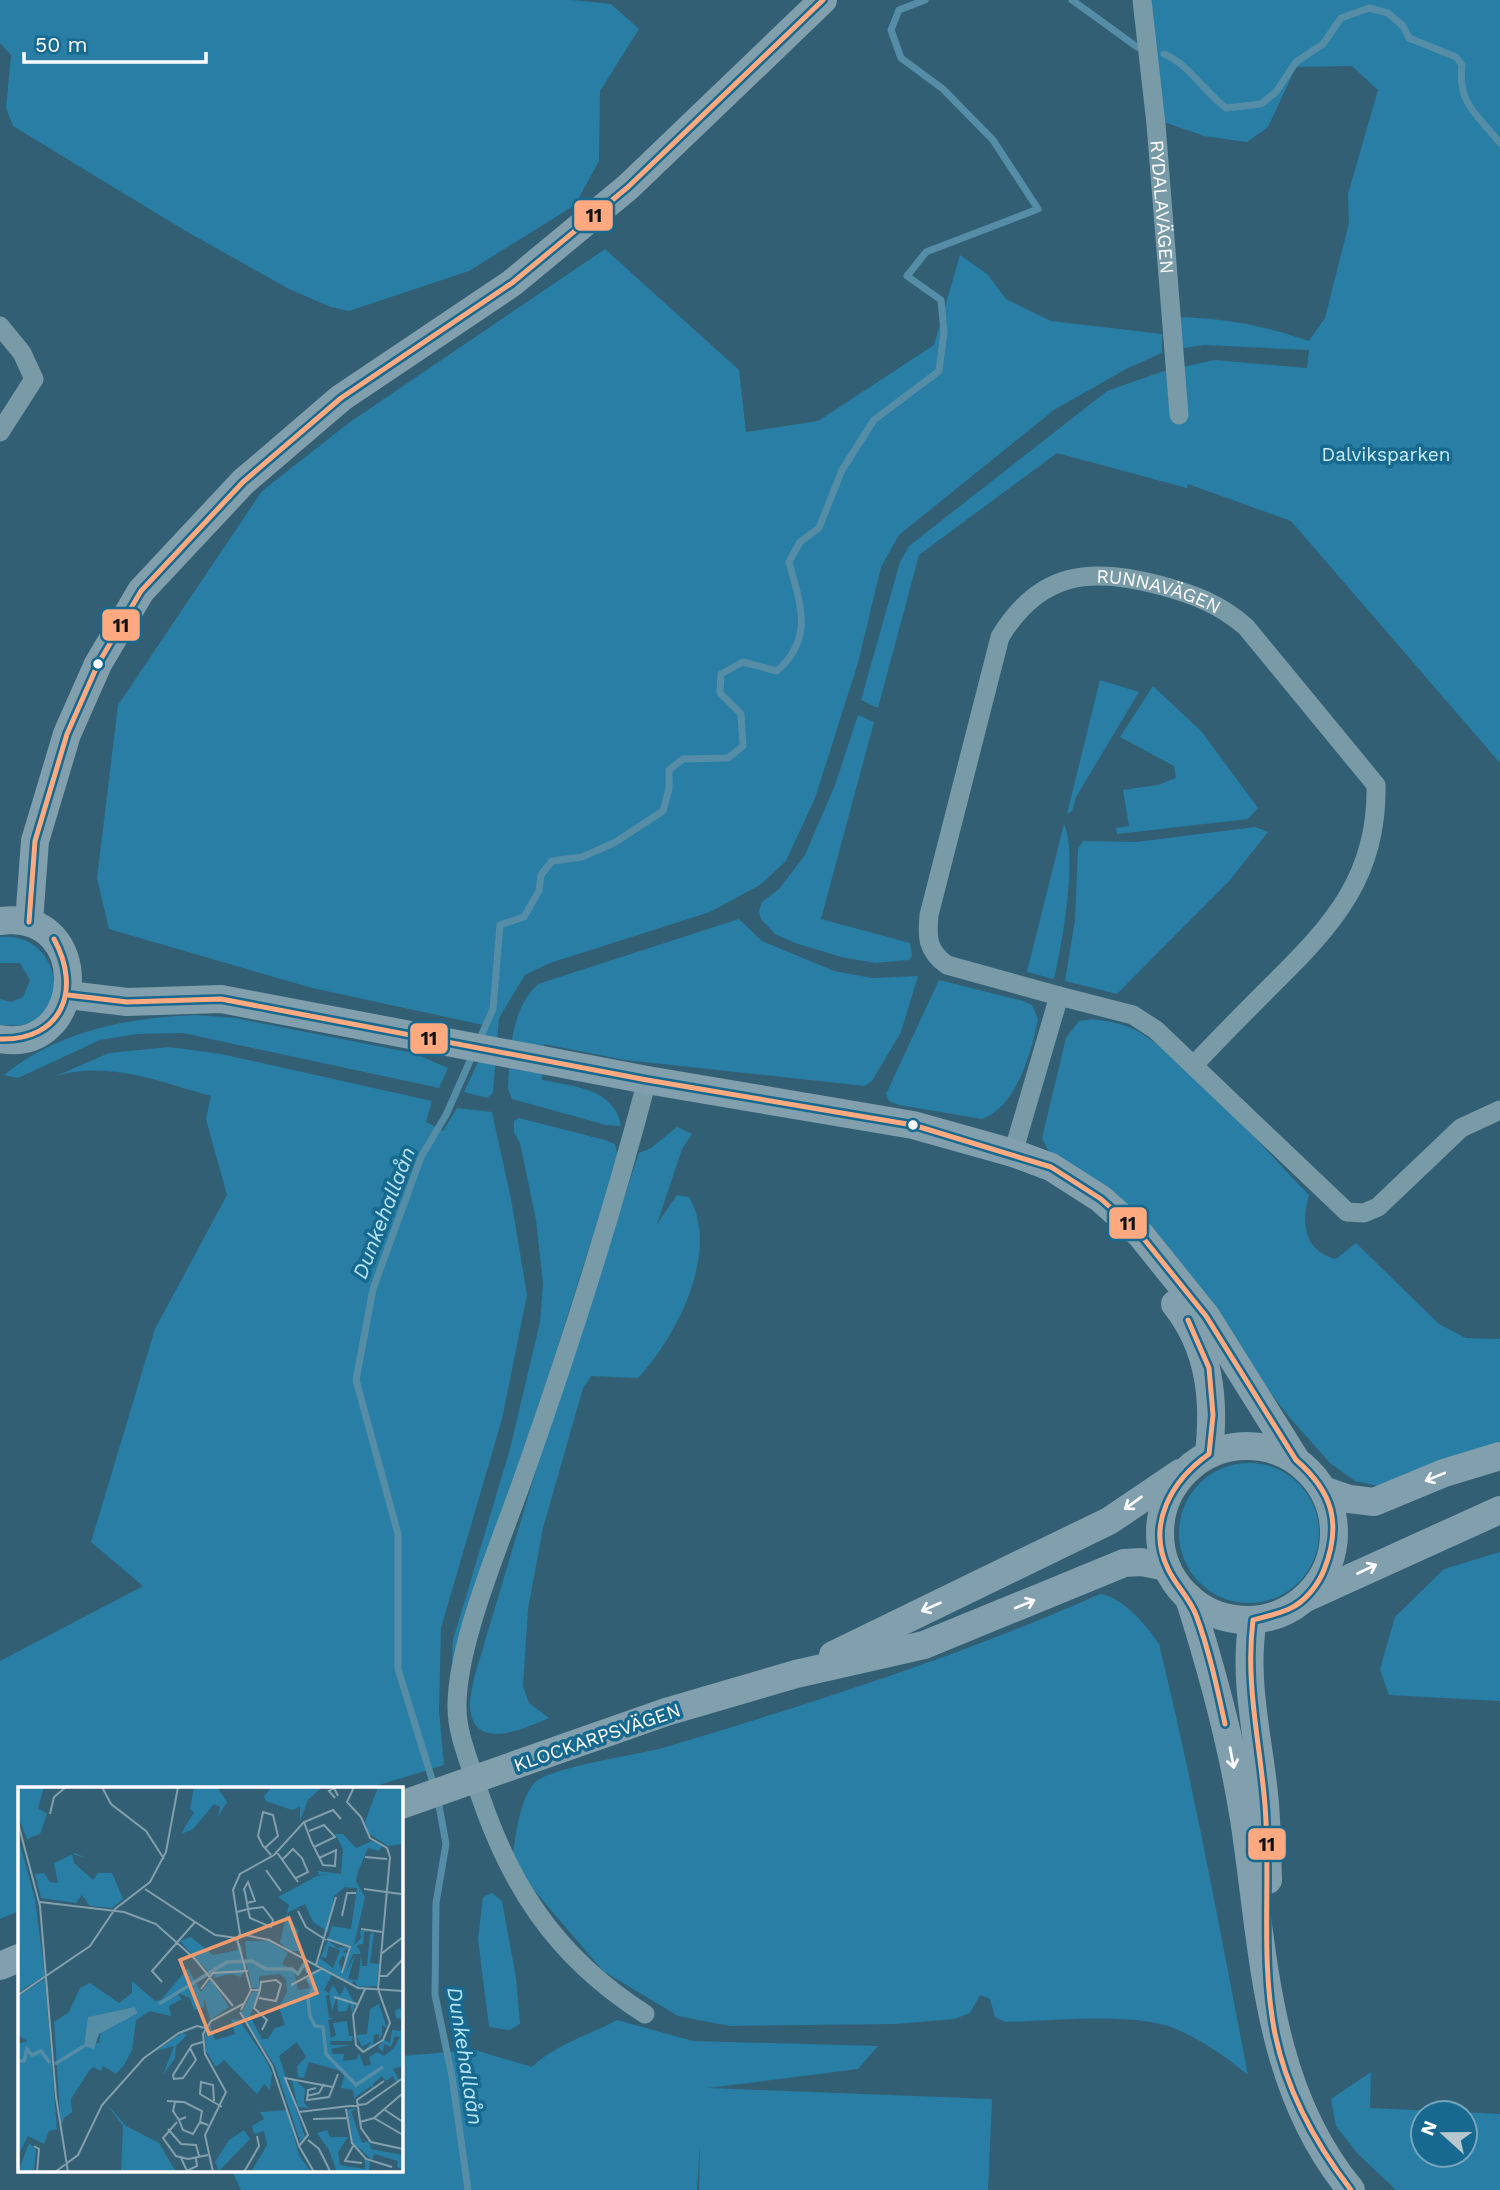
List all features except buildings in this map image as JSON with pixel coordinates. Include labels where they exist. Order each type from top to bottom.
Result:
[{"type":"street","points":[[29,922],[35,841],[67,734],[99,664],[141,591],[243,482],[341,398],[512,283],[628,187],[823,0]]},
{"type":"street","name":"RYDALAVÄGEN","points":[[1142,0],[1156,124],[1180,415]]},
{"type":"street","points":[[0,326],[22,353],[34,379],[0,432]]},
{"type":"street","name":"RUNNAVÄGEN","points":[[1194,1065],[1328,929],[1350,896],[1366,861],[1373,833],[1376,785],[1246,627],[1227,610],[1195,596],[1112,574],[1088,574],[1066,581],[1035,597],[1015,613],[1000,637],[929,915],[927,939],[934,957],[947,965],[1133,1016],[1156,1030],[1347,1212],[1364,1213],[1378,1207],[1461,1128],[1500,1110]]},
{"type":"street","points":[[0,921],[29,922],[52,937],[61,948],[67,963],[68,995],[61,1010],[37,1034],[22,1039],[0,1039]]},
{"type":"street","points":[[68,995],[127,1003],[221,999],[396,1030],[647,1080],[913,1125],[1013,1153],[1051,1167],[1101,1199],[1140,1234],[1206,1316],[1296,1460],[1323,1490],[1334,1523],[1333,1547],[1320,1580],[1305,1598]]},
{"type":"street","points":[[1013,1153],[1059,996]]},
{"type":"street","points":[[645,2014],[601,1985],[532,1908],[502,1856],[467,1755],[457,1710],[460,1671],[473,1624],[546,1413],[632,1138],[647,1080]]},
{"type":"street","points":[[1051,1167],[1132,1249],[1188,1320],[1209,1368],[1213,1415],[1200,1460],[1171,1490],[1161,1518],[1160,1538],[1167,1567],[1189,1598],[1219,1692],[1241,1805],[1271,2009],[1285,2067],[1310,2132],[1351,2190]]},
{"type":"street","points":[[796,1674],[1109,1521],[1200,1460],[1231,1447],[1254,1446],[1283,1453],[1296,1460]]},
{"type":"street","points":[[1323,1490],[1349,1499],[1374,1502],[1444,1473],[1500,1456]]},
{"type":"street","points":[[1189,1598],[1219,1615],[1253,1620],[1281,1613],[1305,1598],[1500,1510]]},
{"type":"street","points":[[796,1674],[924,1645],[1124,1563],[1141,1562],[1167,1567]]},
{"type":"street","points":[[1253,1620],[1249,1643],[1253,1720],[1265,1804],[1271,2009]]},
{"type":"street","name":"KLOCKARPSVÄGEN","points":[[402,1805],[666,1712],[796,1674]]},
{"type":"street","points":[[0,1966],[18,1958]]},
{"type":"green space","points":[[0,0],[572,0],[611,4],[639,29],[600,91],[599,161],[575,205],[469,271],[349,311],[331,307],[289,289],[184,230],[13,126],[6,108],[11,55],[0,43]]},
{"type":"green space","name":"Dalviksparken","points":[[1147,0],[1500,0],[1500,763],[1291,521],[1188,484],[1187,488],[1057,453],[919,555],[878,708],[861,700],[900,562],[909,546],[1107,391],[1161,372],[1214,360],[1307,368],[1309,350],[1204,345],[1184,348],[1175,337],[1178,317],[1245,324],[1309,341],[1325,318],[1349,223],[1348,194],[1378,90],[1352,66],[1296,67],[1268,127],[1247,142],[1204,136],[1164,122]]},
{"type":"green space","points":[[605,249],[739,370],[746,432],[818,421],[934,345],[960,255],[987,274],[1006,299],[1051,321],[1162,334],[1162,353],[1126,369],[1054,410],[899,535],[881,567],[858,663],[815,798],[786,861],[760,885],[710,912],[550,963],[525,975],[499,1018],[493,1093],[487,1098],[464,1092],[479,1060],[488,1026],[312,988],[109,929],[97,878],[118,705],[262,491],[350,422]]},
{"type":"green space","points":[[1100,680],[1139,692],[1076,797],[1072,811],[1067,814]]},
{"type":"green space","points":[[1153,686],[1202,732],[1258,808],[1248,819],[1117,834],[1116,828],[1129,826],[1123,790],[1158,785],[1176,778],[1174,766],[1120,737]]},
{"type":"green space","points":[[858,715],[874,722],[821,919],[910,943],[912,956],[909,960],[875,963],[841,957],[795,943],[775,934],[761,919],[759,911],[762,902],[779,889],[805,855],[835,785]]},
{"type":"green space","points":[[1064,824],[1068,838],[1069,878],[1054,979],[1027,972]]},
{"type":"green space","points":[[1255,827],[1268,832],[1230,880],[1117,994],[1065,981],[1075,920],[1078,849],[1083,841],[1136,842]]},
{"type":"green space","points":[[739,919],[762,941],[834,971],[872,978],[918,976],[901,1032],[872,1081],[865,1086],[625,1060],[544,1044],[542,1080],[579,1087],[601,1096],[617,1113],[621,1126],[606,1125],[512,1099],[508,1089],[513,1033],[522,1006],[538,984]]},
{"type":"green space","points":[[0,937],[20,939],[36,947],[47,960],[53,975],[54,991],[49,1006],[38,1018],[22,1025],[0,1025],[0,999],[11,1002],[23,997],[30,980],[20,963],[0,963]]},
{"type":"green space","points":[[939,980],[1023,1001],[1032,1005],[1038,1019],[1027,1062],[1013,1091],[994,1113],[982,1119],[899,1105],[889,1101],[886,1094]]},
{"type":"green space","points":[[196,1015],[235,1018],[413,1053],[448,1068],[439,1088],[183,1033],[137,1034],[100,1040],[18,1078],[4,1075],[48,1047],[95,1029],[145,1019]]},
{"type":"green space","points":[[1092,1019],[1121,1024],[1147,1037],[1231,1112],[1309,1195],[1306,1225],[1311,1243],[1317,1250],[1336,1259],[1356,1243],[1439,1324],[1466,1338],[1500,1339],[1500,1444],[1378,1486],[1355,1481],[1330,1463],[1291,1419],[1111,1191],[1048,1150],[1042,1138],[1066,1038],[1079,1021]]},
{"type":"green space","points":[[169,1047],[221,1054],[432,1101],[426,1122],[443,1131],[457,1108],[492,1112],[511,1199],[527,1295],[502,1419],[441,1628],[439,1711],[444,1765],[372,1787],[18,1787],[18,1911],[0,1919],[0,1661],[143,1586],[91,1542],[155,1329],[227,1195],[206,1119],[211,1096],[154,1079],[115,1072],[95,1070],[56,1076],[109,1053]]},
{"type":"green space","points":[[519,1118],[605,1140],[615,1144],[618,1157],[456,1667],[452,1661],[453,1640],[510,1449],[540,1322],[543,1284],[536,1220],[520,1143],[514,1133],[514,1121]]},
{"type":"green space","points":[[677,1127],[692,1134],[682,1149],[657,1224],[677,1195],[689,1197],[698,1219],[700,1242],[690,1293],[666,1340],[638,1378],[591,1376],[583,1388],[543,1528],[528,1609],[523,1686],[529,1703],[549,1718],[502,1734],[480,1730],[473,1721],[470,1704],[474,1678],[557,1400],[639,1153],[651,1148]]},
{"type":"green space","points":[[1249,1463],[1276,1468],[1298,1484],[1314,1506],[1319,1533],[1314,1560],[1298,1582],[1276,1598],[1249,1603],[1222,1598],[1200,1582],[1184,1560],[1179,1533],[1184,1506],[1200,1484],[1222,1468]]},
{"type":"green space","points":[[1500,1552],[1500,1701],[1389,1695],[1380,1669],[1395,1617],[1444,1569]]},
{"type":"green space","points":[[1100,1594],[1125,1606],[1159,1644],[1195,1805],[1248,2075],[1192,2036],[1171,2027],[1154,2022],[1112,2019],[1005,2022],[995,2017],[990,1999],[980,1995],[970,2013],[954,2019],[896,2024],[730,2026],[678,2016],[603,1971],[533,1889],[513,1854],[525,1798],[534,1783],[543,1777],[575,1767],[666,1747],[831,1696],[994,1638]]},
{"type":"green space","points":[[492,1893],[502,1901],[516,1978],[520,2024],[510,2030],[489,2027],[478,1939],[483,1897]]},
{"type":"green space","points":[[617,2020],[693,2041],[878,2046],[858,2069],[708,2088],[992,2099],[988,2190],[699,2190],[700,2143],[697,2190],[241,2190],[232,2172],[402,2172],[402,2056],[475,2050],[532,2067],[561,2047]]},
{"type":"green space","points":[[1371,2072],[1370,2108],[1409,2110],[1409,2169],[1479,2169],[1479,2113],[1500,2114],[1500,2190],[1396,2190],[1358,2154],[1336,2126],[1331,2099]]},
{"type":"waterway","name":"Dunkehallaån","points":[[478,1043],[493,1009],[500,925],[524,917],[539,891],[541,875],[552,861],[582,857],[614,843],[663,811],[669,789],[669,770],[683,759],[728,758],[743,746],[741,714],[720,693],[721,674],[743,662],[777,671],[789,658],[796,646],[801,620],[789,562],[800,542],[819,528],[842,470],[874,420],[939,371],[944,332],[941,300],[907,276],[926,252],[1038,209],[993,140],[943,89],[901,58],[891,30],[899,10],[925,0]]},
{"type":"waterway","name":"Dunkehallaån","points":[[1072,0],[1137,47]]},
{"type":"waterway","name":"Dunkehallaån","points":[[1164,54],[1181,64],[1226,108],[1261,104],[1276,92],[1296,62],[1323,44],[1341,18],[1369,8],[1388,13],[1403,26],[1409,38],[1456,57],[1462,65],[1461,78],[1466,99],[1500,143]]},
{"type":"waterway","name":"Dunkehallaån","points":[[435,1789],[398,1669],[398,1534],[356,1380],[373,1289],[421,1157],[446,1115],[473,1054]]},
{"type":"waterway","name":"Dunkehallaån","points":[[438,1800],[446,1844],[436,1903],[435,1995],[452,2076],[468,2190]]},
{"type":"transit line","name":"11","points":[[29,922],[35,841],[67,734],[98,664],[141,591],[243,482],[341,398],[512,283],[628,187],[823,0]]},
{"type":"transit line","name":"11","points":[[0,1039],[21,1037],[39,1031],[52,1022],[61,1009],[66,994],[66,976],[54,939]]},
{"type":"transit line","name":"11","points":[[68,995],[127,1002],[221,999],[647,1080],[913,1125],[1051,1167],[1101,1199],[1140,1234],[1206,1316],[1296,1460],[1319,1484],[1331,1510],[1332,1538],[1321,1576],[1315,1587],[1295,1606],[1253,1620],[1251,1667],[1267,1834],[1268,1977],[1275,2034],[1287,2076],[1304,2116],[1351,2190]]},
{"type":"transit line","name":"11","points":[[1188,1320],[1209,1368],[1213,1415],[1209,1454],[1174,1490],[1166,1504],[1160,1536],[1168,1569],[1193,1609],[1201,1628],[1225,1724]]}]
